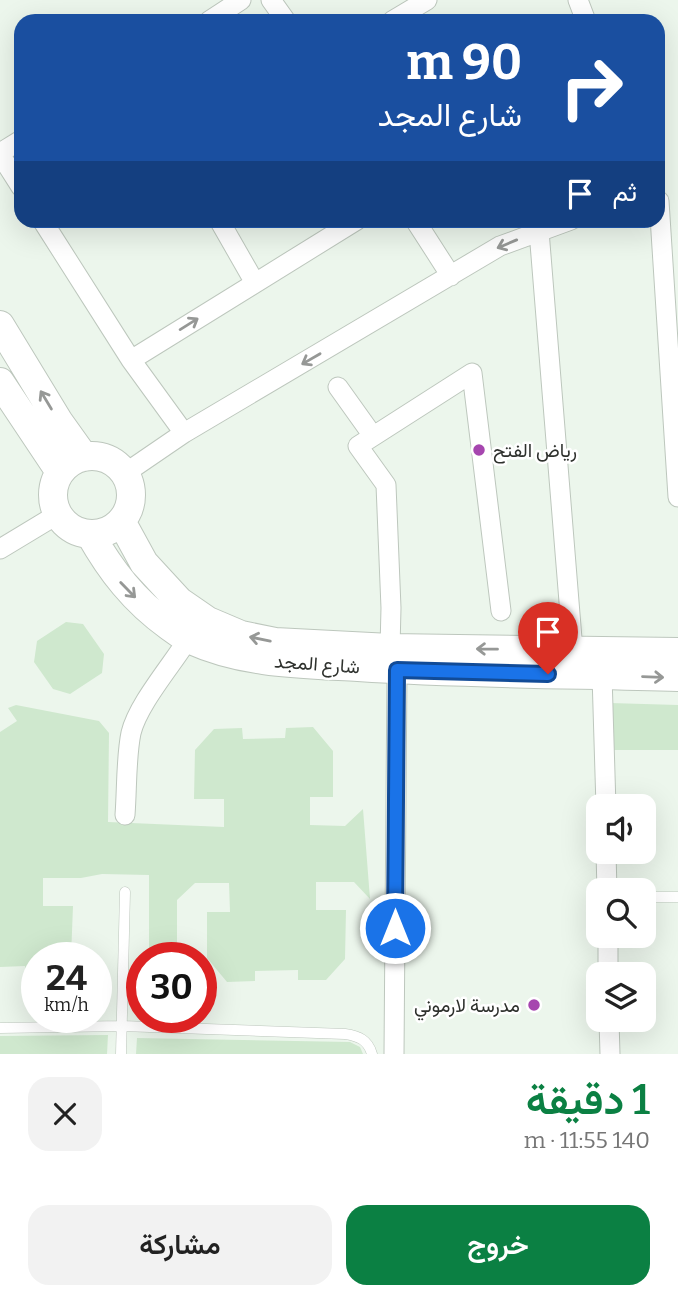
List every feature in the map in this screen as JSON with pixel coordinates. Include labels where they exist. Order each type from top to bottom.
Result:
[{"type":"main road","points":[[0,325],[59,422],[84,457]]},
{"type":"main road","points":[[0,382],[60,472]]},
{"type":"main road","points":[[84,457],[104,458],[113,463],[124,474],[129,485],[128,510],[121,521],[112,528],[90,534],[77,531],[66,524],[58,514],[53,500],[54,486],[60,472],[75,460],[84,457]]},
{"type":"main road","name":"شارع المجد","points":[[121,521],[134,549],[154,577],[179,601],[208,621],[241,635],[393,659],[602,675],[678,677]]},
{"type":"main road","name":"شارع المجد","points":[[90,534],[121,584],[155,615],[188,639],[253,659],[393,659],[573,651],[678,652]]},
{"type":"street","points":[[220,14],[241,0]]},
{"type":"street","points":[[404,14],[427,0]]},
{"type":"street","points":[[0,153],[14,176]]},
{"type":"street","points":[[665,200],[678,497]]},
{"type":"street","points":[[48,228],[131,360],[184,433]]},
{"type":"street","points":[[224,228],[255,283]]},
{"type":"street","points":[[131,360],[344,228]]},
{"type":"street","points":[[420,228],[451,276]]},
{"type":"street","points":[[124,474],[184,433],[500,246],[548,228]]},
{"type":"street","points":[[539,231],[573,651]]},
{"type":"street","points":[[394,1054],[393,659],[386,485],[358,446],[472,373],[501,611]]},
{"type":"street","points":[[338,387],[373,436]]},
{"type":"street","points":[[0,549],[58,514]]},
{"type":"street","points":[[125,814],[132,732],[139,714],[188,639]]},
{"type":"street","points":[[602,675],[606,794]]},
{"type":"street","points":[[609,1032],[610,1054]]},
{"type":"lane","points":[[121,1054],[125,892]]},
{"type":"lane","points":[[656,897],[678,897]]},
{"type":"lane","points":[[0,1028],[122,1026],[345,1034],[369,1044],[372,1054]]},
{"type":"green space","points":[[66,622],[83,624],[104,654],[102,673],[70,694],[53,689],[34,662],[37,641]]},
{"type":"green space","points":[[610,703],[678,705],[678,750],[610,750]]},
{"type":"green space","points":[[16,705],[99,721],[109,733],[108,822],[224,827],[224,799],[194,799],[195,750],[214,729],[242,728],[243,739],[285,738],[286,728],[313,727],[333,751],[333,797],[310,797],[310,825],[345,826],[363,809],[370,899],[354,882],[316,882],[316,910],[346,910],[345,959],[326,980],[298,980],[298,970],[255,971],[255,981],[227,982],[217,970],[217,942],[207,942],[207,912],[230,912],[229,883],[195,883],[177,900],[177,942],[149,942],[149,875],[102,874],[81,878],[43,878],[43,906],[73,906],[72,942],[21,942],[21,966],[0,967],[0,732],[17,721],[8,708]]},
{"type":"green space","points":[[108,1035],[107,1054],[0,1054],[0,1036]]},
{"type":"green space","points":[[137,1038],[350,1042],[360,1047],[363,1054],[136,1054]]},
{"type":"place","name":"رياض الفتح","points":[[479,450]]},
{"type":"place","name":"مدرسة لارموني","points":[[534,1005]]},
{"type":"route","points":[[395,928],[397,670],[548,674]]}]
